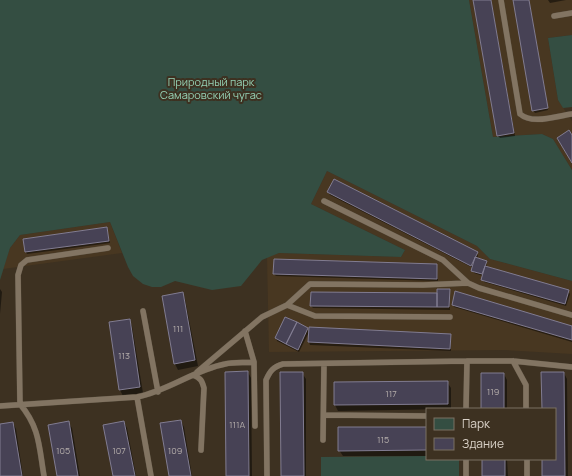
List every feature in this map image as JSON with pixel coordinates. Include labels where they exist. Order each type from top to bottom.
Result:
[{"type":"lane","points":[[501,0],[520,114],[526,119],[534,120],[572,114]]},
{"type":"lane","points":[[554,16],[572,13]]},
{"type":"lane","points":[[324,201],[443,260],[468,283],[478,288],[572,315]]},
{"type":"lane","points":[[44,476],[38,435],[31,417],[20,404],[18,275],[21,265],[27,260],[108,248]]},
{"type":"lane","points":[[193,375],[262,317],[287,305],[305,287],[315,283],[423,285],[468,283]]},
{"type":"lane","points":[[287,305],[315,316],[450,316]]},
{"type":"lane","points":[[143,312],[158,392]]},
{"type":"lane","points":[[245,331],[254,362],[255,426]]},
{"type":"lane","points":[[466,408],[467,361]]},
{"type":"lane","points":[[513,361],[526,385],[526,408]]},
{"type":"lane","points":[[267,476],[266,380],[269,372],[274,367],[283,364],[513,361],[572,367]]},
{"type":"lane","points":[[0,406],[137,397],[158,392],[193,375],[225,364],[254,362]]},
{"type":"lane","points":[[323,440],[324,364]]},
{"type":"lane","points":[[193,375],[202,381],[204,388],[201,450]]},
{"type":"lane","points":[[137,397],[150,476]]},
{"type":"lane","points":[[324,415],[426,416]]},
{"type":"lane","points":[[466,460],[466,476]]},
{"type":"lane","points":[[527,460],[527,476]]},
{"type":"shaded area","points":[[469,0],[572,0],[572,35],[548,38],[558,100],[572,121],[572,170],[553,139],[542,134],[493,137]]},
{"type":"shaded area","points":[[327,171],[477,246],[490,259],[572,281],[572,354],[505,350],[269,352],[267,257],[279,253],[401,257],[405,250],[311,204]]},
{"type":"shaded area","points":[[110,222],[122,253],[3,269],[10,248],[20,235]]},
{"type":"green space","name":"Природный парк Самаровский чугас","points":[[0,0],[469,0],[493,137],[542,134],[553,139],[572,170],[572,281],[490,259],[477,246],[327,171],[311,204],[405,250],[401,257],[279,253],[262,260],[241,286],[212,290],[175,281],[161,287],[152,287],[143,284],[133,276],[110,222],[20,235],[10,248],[0,280]]},
{"type":"green space","points":[[572,35],[572,107],[563,108],[558,100],[548,38]]},
{"type":"green space","points":[[426,456],[426,460],[459,460],[459,476],[321,476],[321,457]]},
{"type":"building","points":[[473,0],[491,0],[514,133],[497,136]]},
{"type":"building","points":[[513,0],[529,0],[548,108],[532,111]]},
{"type":"building","points":[[569,130],[572,135],[572,163],[557,138]]},
{"type":"building","points":[[334,179],[478,252],[471,266],[327,192]]},
{"type":"building","points":[[107,227],[109,241],[25,252],[23,239]]},
{"type":"building","points":[[475,257],[487,261],[482,274],[471,271]]},
{"type":"building","points":[[274,259],[437,264],[437,279],[273,274]]},
{"type":"building","points":[[485,266],[569,290],[565,304],[481,280]]},
{"type":"building","points":[[437,289],[450,289],[449,307],[437,307]]},
{"type":"building","points":[[455,291],[572,326],[572,340],[452,305]]},
{"type":"building","points":[[183,292],[195,360],[174,364],[162,296]]},
{"type":"building","points":[[311,292],[437,293],[437,307],[310,306]]},
{"type":"building","points":[[285,317],[297,322],[286,344],[275,338]]},
{"type":"building","points":[[130,319],[140,387],[119,390],[109,322]]},
{"type":"building","points":[[297,322],[308,328],[298,350],[286,344]]},
{"type":"building","points":[[309,327],[451,334],[450,349],[308,342]]},
{"type":"building","points":[[248,371],[249,476],[226,476],[225,372]]},
{"type":"building","points":[[280,372],[303,372],[304,476],[281,476]]},
{"type":"building","points":[[541,372],[564,372],[565,476],[542,476],[542,460],[556,460],[556,408],[542,408]]},
{"type":"building","points":[[481,373],[504,373],[504,408],[481,408]]},
{"type":"building","points":[[448,381],[448,404],[334,405],[334,382]]},
{"type":"building","points":[[181,420],[191,476],[169,476],[160,423]]},
{"type":"building","points":[[69,421],[78,476],[57,476],[48,425]]},
{"type":"building","points":[[124,421],[135,476],[113,476],[103,425]]},
{"type":"building","points":[[13,422],[22,476],[0,476],[0,424]]},
{"type":"building","points":[[338,427],[426,427],[426,450],[338,451]]},
{"type":"building","points":[[482,460],[505,460],[505,476],[482,476]]}]
